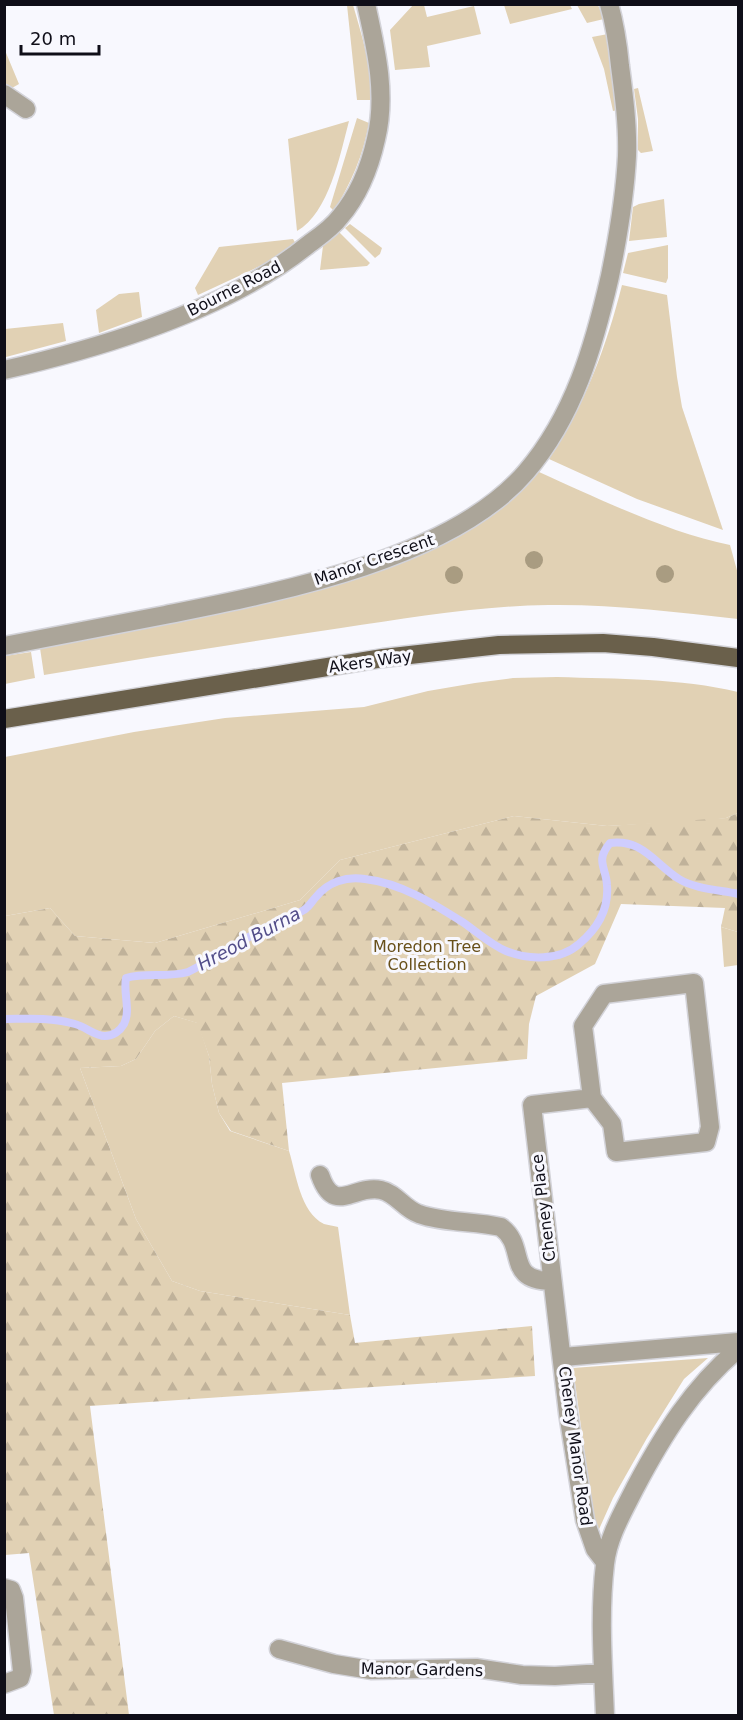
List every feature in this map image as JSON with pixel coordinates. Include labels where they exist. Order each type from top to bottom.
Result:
[{"type":"main road","name":"Akers Way","points":[[4,719],[383,658],[479,647],[571,642],[603,643],[738,658]]},
{"type":"street","name":"Bourne Road","points":[[4,370],[107,342],[203,306],[247,285],[291,259],[335,223],[351,201],[365,173],[379,124],[380,72],[366,4]]},
{"type":"street","name":"Manor Crescent","points":[[4,646],[225,602],[322,578],[382,560],[446,534],[471,519],[513,486],[537,458],[558,426],[580,380],[600,315],[613,260],[627,157],[627,132],[614,21],[609,4]]},
{"type":"street","points":[[4,94],[26,109]]},
{"type":"street","points":[[694,983],[710,1127],[706,1142],[616,1152],[612,1124],[592,1098],[583,1026],[604,994],[694,983]]},
{"type":"street","name":"Cheney Place","points":[[563,1357],[531,1106],[592,1098]]},
{"type":"street","name":"Cheney Place","points":[[320,1175],[324,1187],[330,1194],[338,1197],[378,1189],[392,1194],[407,1209],[425,1216],[501,1227],[512,1239],[521,1269],[537,1281],[552,1281]]},
{"type":"street","name":"Cheney Manor Road","points":[[605,1562],[595,1549],[585,1520],[568,1413],[563,1357],[738,1342]]},
{"type":"street","name":"Cheney Manor Road","points":[[605,1716],[602,1641],[605,1562],[621,1514],[656,1450],[698,1387],[738,1349]]},
{"type":"street","points":[[4,1588],[12,1590],[11,1630],[22,1671],[20,1678],[4,1684]]},
{"type":"street","name":"Manor Gardens","points":[[279,1649],[342,1666],[371,1670],[476,1668],[522,1675],[555,1676],[603,1673]]},
{"type":"green space","points":[[414,4],[424,5],[427,17],[474,6],[481,34],[427,46],[430,67],[395,70],[390,30]]},
{"type":"green space","points":[[347,5],[353,5],[363,40],[370,76],[371,100],[357,100]]},
{"type":"green space","points":[[504,5],[570,5],[572,9],[510,24]]},
{"type":"green space","points":[[577,5],[598,5],[604,19],[587,23]]},
{"type":"green space","points":[[608,34],[617,110],[613,111],[604,69],[592,37]]},
{"type":"green space","points":[[4,48],[19,84],[12,88],[5,83]]},
{"type":"green space","points":[[638,88],[653,151],[641,153],[638,150],[638,119],[634,89]]},
{"type":"green space","points":[[357,118],[369,123],[356,169],[334,211],[330,207]]},
{"type":"green space","points":[[349,121],[332,182],[325,197],[308,222],[297,231],[288,139]]},
{"type":"green space","points":[[664,199],[667,237],[629,241],[633,207]]},
{"type":"green space","points":[[350,224],[382,248],[380,254],[375,258],[345,228]]},
{"type":"green space","points":[[339,232],[370,263],[367,266],[320,270],[323,246]]},
{"type":"green space","points":[[293,239],[296,244],[273,260],[198,295],[195,288],[219,247]]},
{"type":"green space","points":[[668,245],[666,283],[623,273],[628,253]]},
{"type":"green space","points":[[622,285],[667,295],[682,407],[723,530],[637,499],[549,459],[584,397],[602,353]]},
{"type":"green space","points":[[139,292],[142,317],[99,333],[96,310],[119,294]]},
{"type":"green space","points":[[63,323],[66,341],[6,357],[5,329]]},
{"type":"green space","points":[[539,472],[658,523],[730,545],[738,574],[738,619],[596,606],[548,605],[496,608],[392,620],[44,675],[40,648],[389,566],[411,558],[452,540],[489,517],[523,489]]},
{"type":"green space","points":[[31,652],[35,678],[5,684],[5,656]]},
{"type":"green space","points":[[557,677],[671,682],[738,692],[738,813],[726,818],[703,821],[607,826],[514,816],[340,860],[300,900],[155,943],[75,936],[50,908],[5,916],[5,757],[134,732],[225,718],[364,707],[428,691],[475,683],[513,678]]},
{"type":"green space","name":"Moredon Tree Collection","points":[[738,813],[738,932],[721,927],[725,908],[621,904],[595,964],[536,996],[529,1024],[527,1059],[282,1083],[289,1151],[231,1131],[219,1113],[212,1084],[209,1056],[197,1023],[174,1016],[155,1031],[136,1059],[121,1066],[80,1068],[136,1219],[172,1281],[200,1291],[350,1315],[355,1343],[532,1326],[535,1376],[90,1406],[129,1715],[54,1715],[29,1553],[5,1555],[5,916],[50,908],[75,936],[155,943],[300,900],[340,860],[514,816],[607,826],[726,818]]},
{"type":"green space","points":[[721,927],[738,932],[738,965],[724,967]]},
{"type":"green space","points":[[174,1016],[198,1023],[209,1056],[212,1084],[219,1113],[230,1131],[289,1151],[300,1191],[309,1211],[324,1224],[338,1227],[350,1315],[200,1291],[172,1281],[136,1219],[80,1068],[121,1066],[136,1059],[155,1031]]},
{"type":"green space","points":[[708,1358],[684,1379],[613,1498],[596,1536],[573,1368]]},
{"type":"waterway","name":"Hreod Burna","points":[[4,1019],[58,1020],[79,1025],[101,1036],[113,1034],[122,1027],[126,1019],[126,978],[188,972],[259,931],[304,910],[326,887],[344,879],[358,878],[378,881],[417,895],[500,948],[515,954],[534,957],[553,956],[571,950],[596,925],[606,902],[607,885],[602,859],[610,843],[621,843],[640,848],[670,873],[685,882],[738,894]]}]
